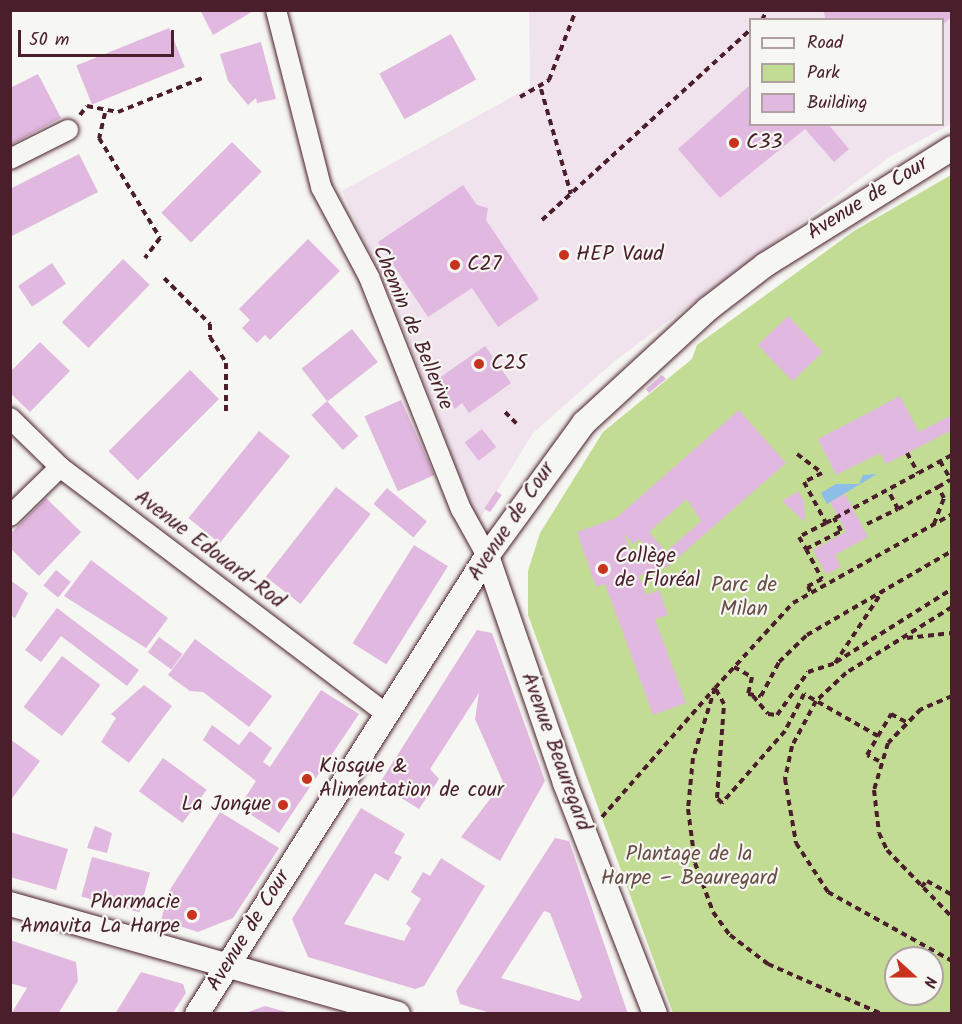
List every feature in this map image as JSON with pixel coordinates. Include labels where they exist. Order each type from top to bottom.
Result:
[{"type":"street","name":"Chemin de Bellerive","points":[[276,10],[321,187],[369,278],[461,509],[488,556]]},
{"type":"street","points":[[10,159],[68,130]]},
{"type":"street","name":"Avenue de Cour","points":[[197,1014],[385,713],[488,556],[547,470],[621,384],[765,265],[951,148]]},
{"type":"street","name":"Avenue Edouard-Rod","points":[[10,418],[60,467],[385,713]]},
{"type":"street","points":[[10,516],[60,467]]},
{"type":"street","name":"Avenue Beauregard","points":[[488,556],[565,783],[655,1014]]},
{"type":"street","points":[[10,904],[226,968],[398,1014]]},
{"type":"path","points":[[520,97],[541,89],[549,81],[576,10]]},
{"type":"path","points":[[542,220],[749,31]]},
{"type":"path","points":[[68,130],[87,106],[105,113],[205,77]]},
{"type":"path","points":[[541,89],[571,194]]},
{"type":"path","points":[[105,113],[99,138],[160,238],[145,258]]},
{"type":"path","points":[[164,278],[210,324],[210,337],[226,363],[225,412]]},
{"type":"path","points":[[506,412],[516,423]]},
{"type":"path","points":[[907,453],[918,473]]},
{"type":"path","points":[[797,454],[822,473],[804,482],[826,523]]},
{"type":"path","points":[[811,593],[808,586],[822,579],[800,537],[951,455]]},
{"type":"path","points":[[867,524],[951,480],[940,461]]},
{"type":"path","points":[[934,524],[944,498],[938,487]]},
{"type":"path","points":[[888,490],[898,508]]},
{"type":"path","points":[[599,819],[778,617],[811,593],[951,514]]},
{"type":"path","points":[[806,549],[841,531],[834,518]]},
{"type":"path","points":[[753,696],[761,696],[797,642],[951,551]]},
{"type":"path","points":[[734,667],[752,677],[746,689],[768,714],[777,715],[808,672],[836,663],[951,589]]},
{"type":"path","points":[[836,663],[882,591]]},
{"type":"path","points":[[951,607],[906,638],[846,673],[816,701],[792,746],[785,779],[791,826],[804,860],[844,905],[951,961]]},
{"type":"path","points":[[906,638],[951,633]]},
{"type":"path","points":[[715,688],[724,704],[717,798],[722,803],[785,731],[804,694],[878,736]]},
{"type":"path","points":[[715,688],[693,758],[688,809],[695,863],[713,912],[730,934],[768,964],[882,1014]]},
{"type":"path","points":[[951,696],[906,722],[879,761],[874,790],[879,833],[901,870],[951,917]]},
{"type":"path","points":[[879,761],[867,755],[891,714],[906,722]]},
{"type":"path","points":[[921,887],[927,881],[951,895]]},
{"type":"shaded area","name":"HEP Vaud","points":[[529,11],[951,11],[951,124],[891,156],[616,360],[533,433],[478,522],[399,318],[342,191],[530,87]]},
{"type":"green space","name":"Parc de Milan","points":[[951,175],[951,1013],[673,1013],[528,615],[528,571],[540,533],[603,432],[692,359],[697,345],[854,231]]},
{"type":"water","points":[[877,474],[827,504],[821,493],[836,484],[859,484],[863,475]]},
{"type":"building","points":[[200,10],[255,10],[213,35]]},
{"type":"building","points":[[823,10],[952,10],[952,17],[944,23],[944,18],[825,18]]},
{"type":"building","points":[[169,28],[185,67],[92,104],[76,65]]},
{"type":"building","points":[[451,34],[476,79],[404,119],[379,74]]},
{"type":"building","points":[[261,42],[276,99],[257,103],[256,98],[248,105],[228,81],[220,54]]},
{"type":"building","points":[[38,74],[61,118],[10,145],[10,88]]},
{"type":"building","name":"C33","points":[[749,86],[749,126],[830,126],[849,149],[834,162],[805,129],[720,198],[678,149]]},
{"type":"building","points":[[232,142],[262,172],[191,242],[161,213]]},
{"type":"building","points":[[79,154],[98,192],[10,237],[10,189]]},
{"type":"building","name":"C27","points":[[463,185],[477,205],[488,208],[486,220],[539,299],[498,327],[472,288],[428,317],[378,242]]},
{"type":"building","points":[[308,239],[340,271],[270,340],[265,335],[257,343],[242,328],[250,320],[239,309]]},
{"type":"building","points":[[123,259],[150,285],[88,348],[62,322]]},
{"type":"building","points":[[52,263],[66,284],[32,307],[18,286]]},
{"type":"building","points":[[788,316],[823,352],[793,381],[758,345]]},
{"type":"building","points":[[352,329],[378,362],[327,401],[302,368]]},
{"type":"building","points":[[40,342],[70,371],[30,412],[10,393],[10,372]]},
{"type":"building","name":"C25","points":[[485,346],[511,383],[469,413],[462,403],[455,409],[435,381]]},
{"type":"building","points":[[190,370],[219,399],[138,480],[109,451]]},
{"type":"building","points":[[662,375],[666,379],[649,393],[646,389]]},
{"type":"building","points":[[900,396],[919,432],[952,415],[952,430],[886,464],[880,453],[836,475],[818,439]]},
{"type":"building","points":[[401,400],[434,475],[398,491],[364,416]]},
{"type":"building","points":[[327,401],[358,436],[343,450],[311,415]]},
{"type":"building","points":[[739,410],[786,463],[666,568],[639,539],[633,544],[624,534],[632,555],[648,549],[656,570],[639,576],[646,595],[659,590],[668,615],[655,619],[686,703],[653,715],[605,584],[596,587],[577,532],[616,518]],"holes":[[[687,499],[701,521],[666,552],[649,532]]]},
{"type":"building","points":[[482,429],[496,447],[479,461],[465,443]]},
{"type":"building","points":[[259,431],[290,456],[220,543],[189,518]]},
{"type":"building","points":[[336,487],[371,514],[300,604],[266,577]]},
{"type":"building","points":[[387,488],[427,521],[413,538],[374,504]]},
{"type":"building","points":[[496,491],[502,495],[490,512],[484,508]]},
{"type":"building","points":[[799,491],[804,503],[805,522],[782,501]]},
{"type":"building","points":[[845,494],[868,537],[835,555],[841,567],[826,574],[813,550],[846,532],[830,502]]},
{"type":"building","points":[[46,498],[81,532],[39,576],[10,548],[10,534]]},
{"type":"building","points":[[414,545],[448,566],[386,665],[353,643]]},
{"type":"building","points":[[91,560],[168,618],[146,648],[64,596]]},
{"type":"building","points":[[56,570],[71,582],[58,598],[43,586]]},
{"type":"building","points":[[10,580],[28,593],[15,618],[10,615]]},
{"type":"building","points":[[57,608],[139,670],[127,686],[61,636],[41,662],[25,650]]},
{"type":"building","points":[[477,630],[492,633],[545,781],[500,861],[461,837],[503,782],[475,719],[479,693],[430,769],[439,779],[419,809],[379,784]]},
{"type":"building","points":[[159,637],[182,654],[171,669],[148,652]]},
{"type":"building","points":[[195,639],[272,696],[249,727],[203,692],[190,691],[168,675]]},
{"type":"building","points":[[62,656],[100,685],[62,736],[23,707]]},
{"type":"building","points":[[144,685],[172,706],[129,763],[101,742],[116,718],[111,714]]},
{"type":"building","points":[[321,690],[359,714],[279,833],[239,807],[256,781],[203,740],[212,725],[239,745],[250,731],[272,748],[263,762],[270,767]]},
{"type":"building","points":[[10,739],[40,761],[10,801]]},
{"type":"building","points":[[163,758],[207,790],[183,823],[139,791]]},
{"type":"building","points":[[361,808],[405,834],[394,853],[402,857],[388,881],[375,873],[344,924],[404,941],[411,928],[406,924],[421,899],[411,892],[423,872],[430,876],[441,858],[485,886],[424,986],[415,989],[308,957],[292,919]]},
{"type":"building","points":[[220,812],[279,848],[233,918],[198,932],[161,920],[169,891]]},
{"type":"building","points":[[95,826],[112,833],[107,853],[87,848]]},
{"type":"building","points":[[10,832],[68,849],[56,890],[10,877]]},
{"type":"building","points":[[555,838],[569,841],[628,1014],[494,1014],[460,1004],[456,991]],"holes":[[[544,911],[550,913],[582,997],[579,1001],[501,978]]]},
{"type":"building","points":[[92,857],[150,873],[139,912],[81,897]]},
{"type":"building","points":[[10,940],[76,962],[78,981],[58,1014],[11,1014],[27,988],[10,983]]},
{"type":"building","points":[[141,972],[183,984],[186,993],[172,1014],[115,1014]]},
{"type":"building","points":[[265,1006],[290,1013],[290,1014],[243,1014]]},
{"type":"place","name":"C33","points":[[734,143]]},
{"type":"place","name":"HEP Vaud","points":[[564,255]]},
{"type":"place","name":"C27","points":[[455,265]]},
{"type":"place","name":"C25","points":[[479,364]]},
{"type":"place","name":"Collège de Floréal","points":[[603,569]]},
{"type":"place","name":"Kiosque & Alimentation de cour","points":[[307,779]]},
{"type":"place","name":"La Jonque","points":[[283,805]]},
{"type":"place","name":"Pharmacie Amavita La Harpe","points":[[192,915]]},
{"type":"park label","name":"Plantage de la Harpe – Beauregard","points":[[689,867]]}]
